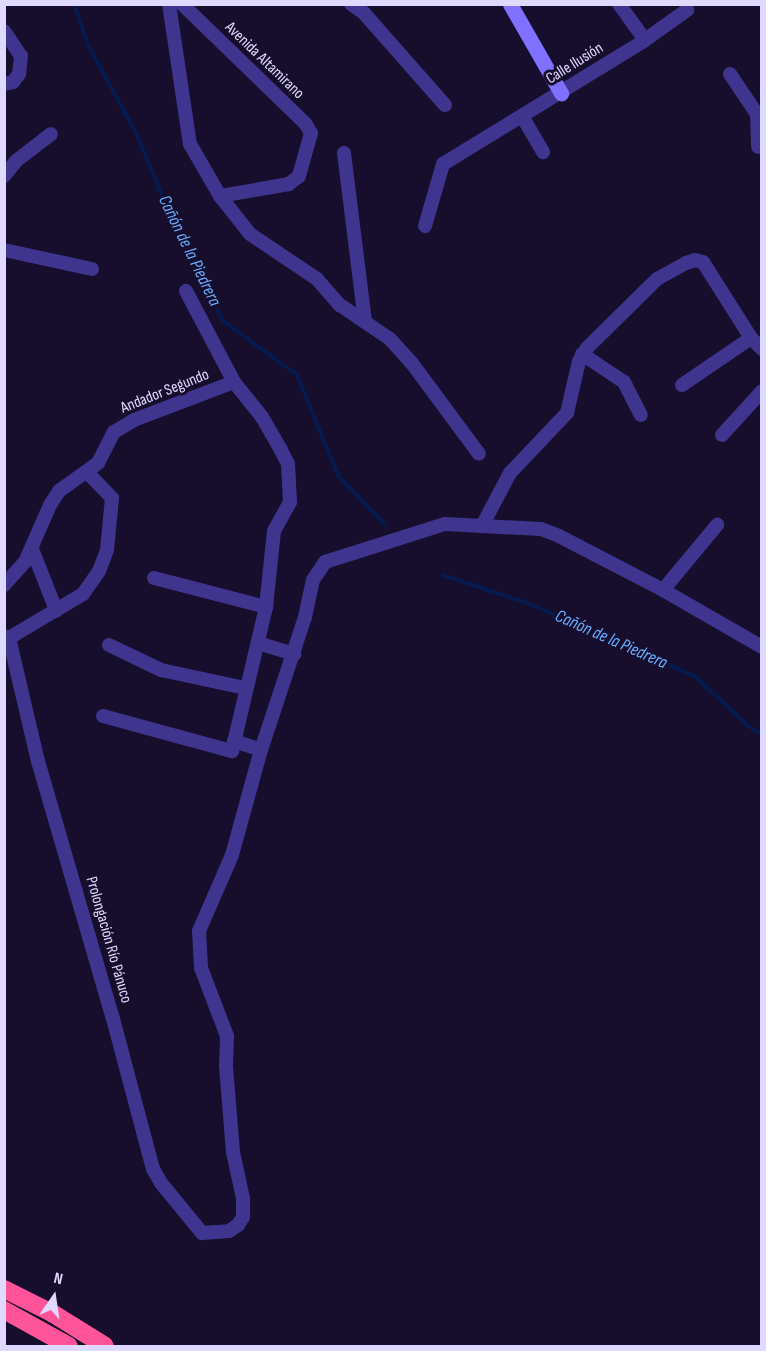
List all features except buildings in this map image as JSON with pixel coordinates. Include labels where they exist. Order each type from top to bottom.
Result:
[{"type":"highway","points":[[4,1289],[52,1313],[105,1347]]},
{"type":"highway","points":[[4,1310],[69,1347]]},
{"type":"street","points":[[169,4],[190,144],[220,196],[249,234],[317,279],[340,305],[390,339],[411,362],[479,454]]},
{"type":"street","name":"Avenida Altamirano","points":[[182,4],[305,123],[311,133],[309,147],[299,176],[289,184],[220,196]]},
{"type":"street","points":[[351,4],[363,12],[445,105]]},
{"type":"street","points":[[510,4],[561,93]]},
{"type":"street","points":[[619,4],[645,40]]},
{"type":"street","name":"Calle Ilusión","points":[[425,226],[443,164],[645,40],[687,10]]},
{"type":"street","points":[[4,31],[21,56],[20,74],[13,82],[4,84]]},
{"type":"street","points":[[730,74],[759,114],[758,147]]},
{"type":"street","points":[[522,116],[543,152]]},
{"type":"street","points":[[4,176],[16,161],[51,134]]},
{"type":"street","points":[[344,153],[365,322]]},
{"type":"street","points":[[4,250],[92,269]]},
{"type":"street","points":[[482,526],[510,473],[567,413],[582,354],[643,290],[677,267],[695,260],[703,262],[750,338],[762,349]]},
{"type":"street","points":[[103,716],[232,751],[245,688],[267,607],[274,531],[290,502],[290,476],[281,450],[262,417],[234,382],[186,291]]},
{"type":"street","points":[[682,385],[750,338]]},
{"type":"street","points":[[582,354],[624,382],[641,415]]},
{"type":"street","name":"Andador Segundo","points":[[87,472],[108,449],[111,435],[134,420],[234,382]]},
{"type":"street","points":[[722,435],[762,391]]},
{"type":"street","points":[[4,585],[32,549],[50,505],[59,491],[87,472],[112,498],[107,550],[99,571],[83,594],[8,639]]},
{"type":"street","points":[[663,590],[717,525]]},
{"type":"street","points":[[234,741],[261,750],[294,654],[313,580],[325,562],[434,526],[541,529],[663,590],[762,647]]},
{"type":"street","points":[[32,549],[56,610]]},
{"type":"street","points":[[154,578],[267,607]]},
{"type":"street","name":"Prolongación Río Pánuco","points":[[8,639],[38,761],[109,1003],[153,1169],[161,1183],[202,1233],[229,1231],[238,1225],[243,1217],[243,1198],[233,1152],[226,1066],[227,1036],[201,968],[198,943],[202,919],[222,881],[232,855],[261,750]]},
{"type":"street","points":[[258,643],[294,654]]},
{"type":"street","points":[[109,645],[161,670],[245,688]]},
{"type":"waterway","name":"Cañón de la Piedrera","points":[[74,4],[88,45],[137,135],[177,232],[223,321],[297,375],[338,475],[384,524]]},
{"type":"waterway","name":"Cañón de la Piedrera","points":[[443,575],[527,603],[696,677],[747,725],[762,735]]}]
